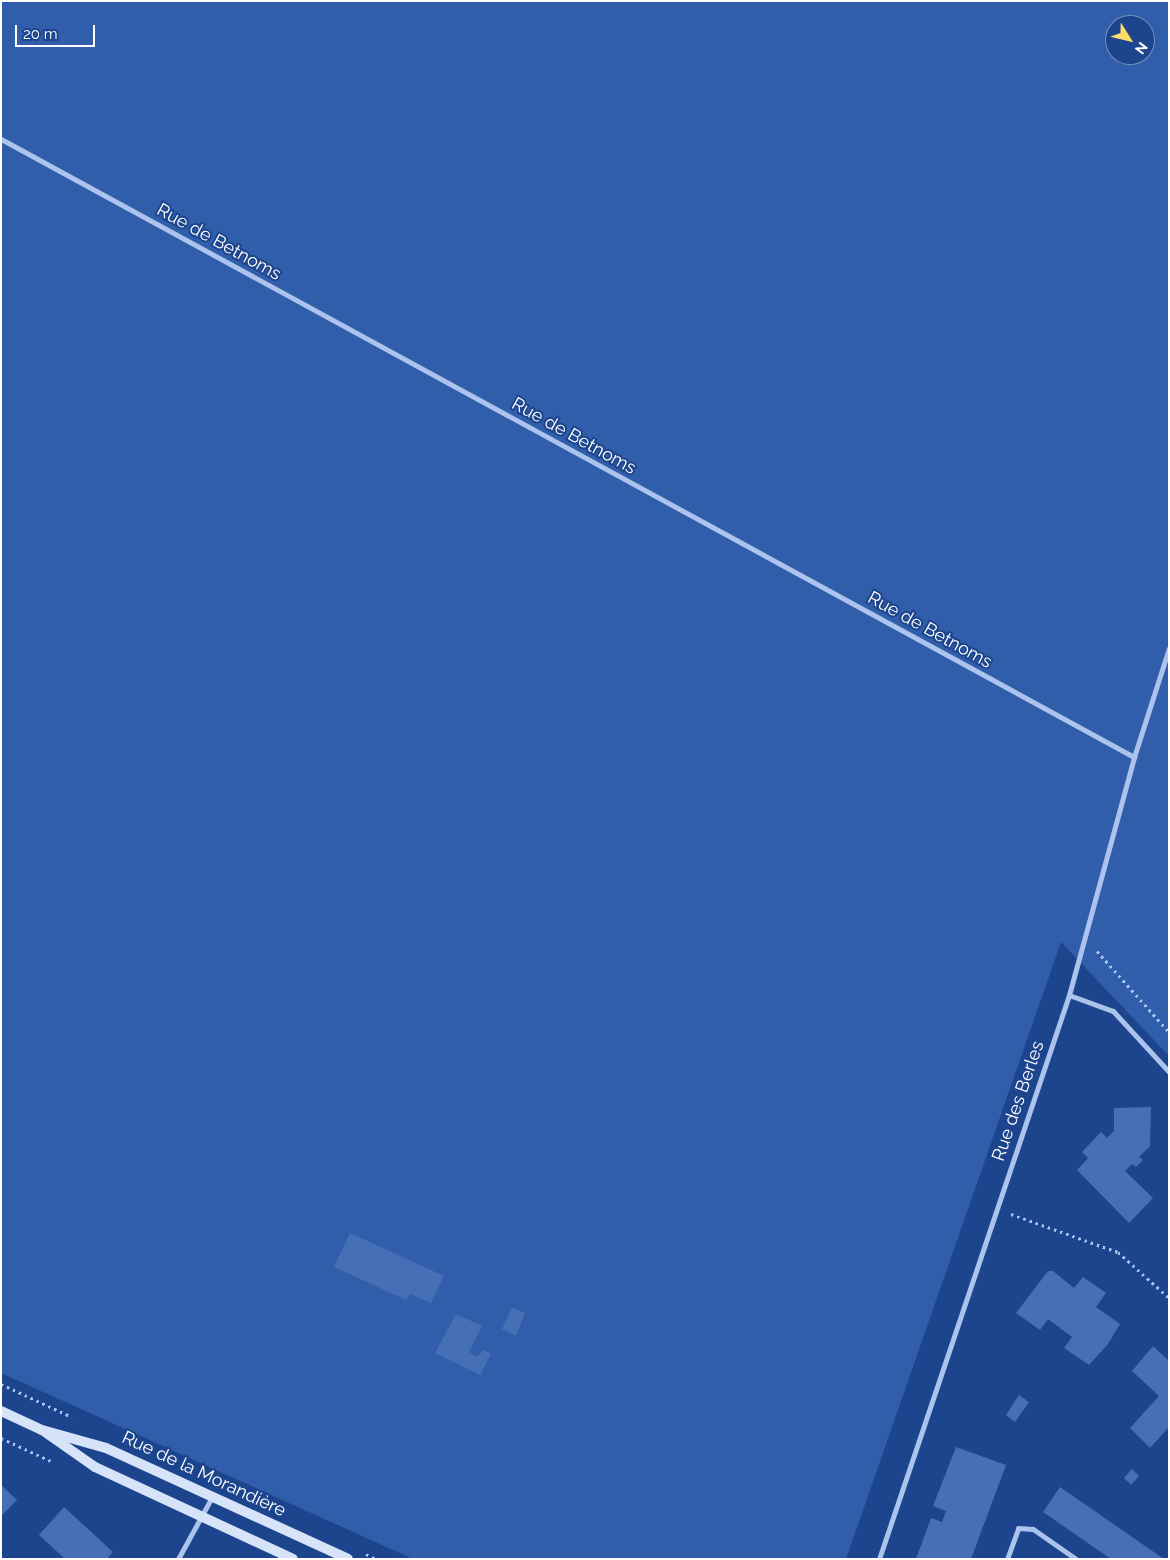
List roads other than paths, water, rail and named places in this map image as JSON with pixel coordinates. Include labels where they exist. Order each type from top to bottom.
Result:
[{"type":"street","name":"Rue de Betnoms","points":[[1,139],[1134,757]]},
{"type":"street","name":"Rue des Berles","points":[[878,1559],[995,1208],[1069,995],[1134,757],[1169,648]]},
{"type":"street","points":[[1069,995],[1113,1011],[1169,1072]]},
{"type":"street","name":"Rue de la Morandière","points":[[1,1410],[42,1430],[96,1467],[293,1559]]},
{"type":"street","name":"Rue de la Morandière","points":[[42,1430],[106,1448],[348,1559]]},
{"type":"street","points":[[178,1559],[212,1496]]},
{"type":"street","points":[[1006,1559],[1018,1528],[1033,1529],[1076,1559]]}]
